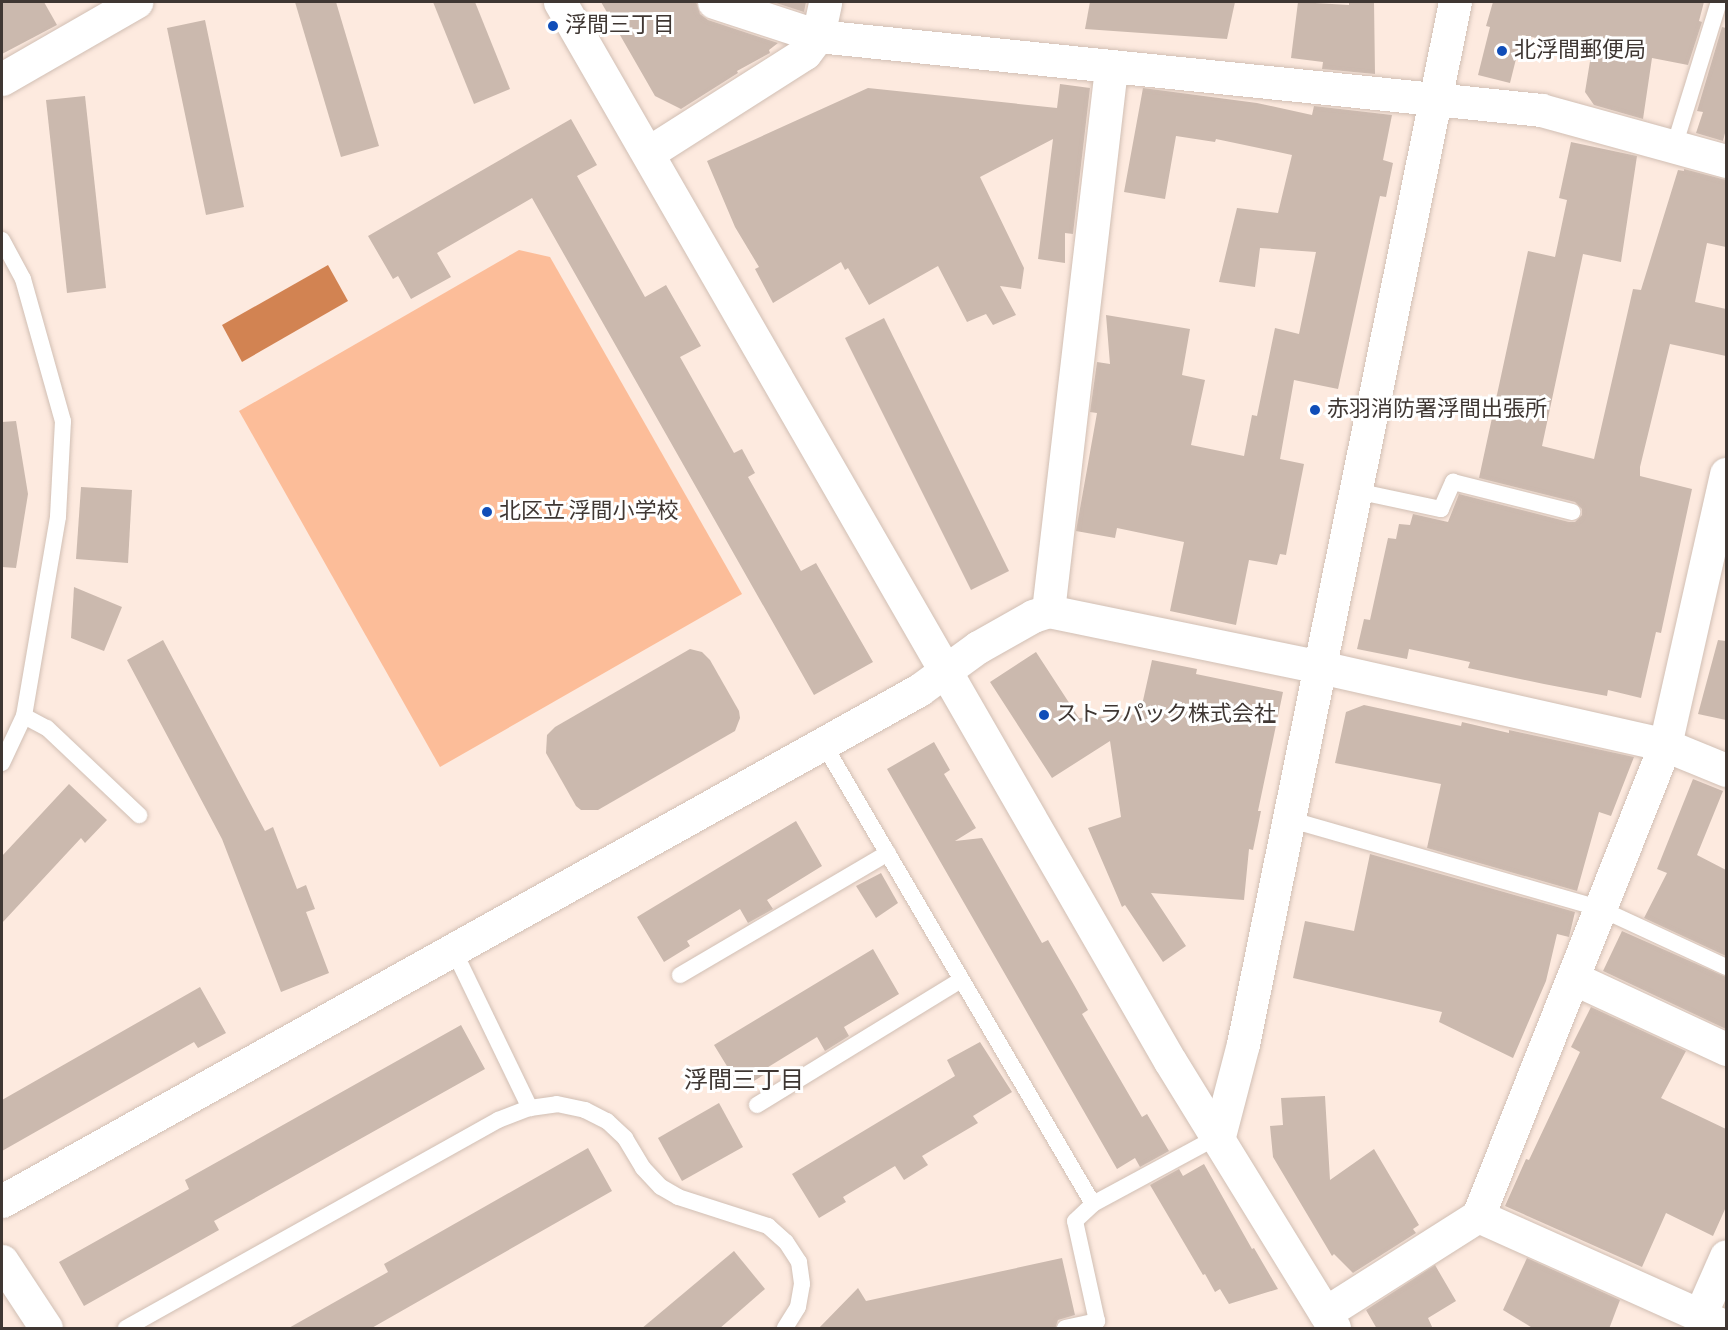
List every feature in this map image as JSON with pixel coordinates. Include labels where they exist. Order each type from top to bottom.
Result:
[{"type":"street","points":[[2,79],[136,2]]},
{"type":"street","points":[[560,2],[1170,1061],[1219,1136],[1329,1321],[1478,1216],[1665,745],[1726,474]]},
{"type":"street","points":[[714,2],[818,36],[1111,68],[1541,110],[1726,161]]},
{"type":"street","points":[[648,153],[805,53],[818,36],[825,2]]},
{"type":"street","points":[[1219,1136],[1243,1044],[1455,2]]},
{"type":"street","points":[[1048,611],[1111,68]]},
{"type":"street","points":[[2,1201],[919,690],[978,647],[1033,616],[1048,611],[1320,667],[1665,745],[1726,770]]},
{"type":"street","points":[[1573,978],[1726,1049]]},
{"type":"street","points":[[1478,1216],[1713,1321],[1726,1256]]},
{"type":"street","points":[[2,1261],[46,1329]]},
{"type":"lane","points":[[1674,147],[1719,2]]},
{"type":"lane","points":[[2,240],[23,279],[63,421],[58,518],[24,716],[2,763]]},
{"type":"lane","points":[[1356,491],[1441,509],[1453,482],[1572,512]]},
{"type":"lane","points":[[24,716],[47,728],[139,815]]},
{"type":"lane","points":[[823,743],[1093,1204]]},
{"type":"lane","points":[[1288,819],[1601,909],[1726,967]]},
{"type":"lane","points":[[680,975],[888,854]]},
{"type":"lane","points":[[453,949],[530,1108]]},
{"type":"lane","points":[[757,1105],[962,980]]},
{"type":"lane","points":[[126,1329],[498,1120],[530,1108],[557,1104],[585,1110],[607,1121],[625,1138],[643,1168],[661,1187],[678,1197],[768,1226],[786,1242],[798,1262],[802,1284],[798,1306],[785,1329]]},
{"type":"lane","points":[[1065,1329],[1097,1321],[1075,1221],[1093,1204],[1219,1136]]},
{"type":"shaded area","points":[[519,250],[550,257],[742,594],[440,767],[239,411]]},
{"type":"shaded area","points":[[328,265],[348,301],[242,362],[222,325]]},
{"type":"building","points":[[2,2],[44,2],[57,25],[2,54]]},
{"type":"building","points":[[295,2],[336,2],[379,146],[341,157]]},
{"type":"building","points":[[433,2],[475,2],[510,89],[474,104]]},
{"type":"building","points":[[601,2],[696,2],[700,14],[708,20],[778,43],[769,50],[770,53],[737,71],[738,73],[681,109],[655,96]]},
{"type":"building","points":[[773,2],[806,2],[804,12]]},
{"type":"building","points":[[1090,2],[1235,2],[1227,39],[1085,29]]},
{"type":"building","points":[[1298,2],[1349,5],[1349,2],[1374,2],[1375,74],[1322,69],[1323,62],[1291,58]]},
{"type":"building","points":[[1493,2],[1704,2],[1699,21],[1702,22],[1688,65],[1652,58],[1643,119],[1594,105],[1585,92],[1592,49],[1522,35],[1510,83],[1478,75],[1490,27],[1486,26]]},
{"type":"building","points":[[205,20],[244,207],[206,215],[167,28]]},
{"type":"building","points":[[1722,27],[1726,28],[1726,129],[1723,141],[1696,133],[1703,112],[1697,111]]},
{"type":"building","points":[[1060,84],[1090,88],[1073,234],[1065,233],[1065,263],[1038,259],[1053,139],[980,177],[1024,268],[1021,289],[1000,286],[1016,315],[993,325],[986,314],[967,322],[938,266],[869,305],[848,268],[845,270],[841,262],[773,303],[755,269],[759,267],[735,227],[707,161],[868,88],[1057,108]]},
{"type":"building","points":[[1143,88],[1257,103],[1312,115],[1314,106],[1392,115],[1383,160],[1393,163],[1386,197],[1380,196],[1338,389],[1294,380],[1280,459],[1304,464],[1286,555],[1280,554],[1277,565],[1249,560],[1236,625],[1170,611],[1184,542],[1117,528],[1115,538],[1076,531],[1097,413],[1090,412],[1097,362],[1110,364],[1106,315],[1190,329],[1182,375],[1205,380],[1191,445],[1244,456],[1252,415],[1257,416],[1275,328],[1299,334],[1316,252],[1260,248],[1255,287],[1219,282],[1237,208],[1278,213],[1292,155],[1216,139],[1215,142],[1176,136],[1165,199],[1124,192]]},
{"type":"building","points":[[85,96],[106,288],[67,293],[46,100]]},
{"type":"building","points":[[571,119],[597,165],[577,176],[645,297],[666,285],[701,346],[680,357],[734,453],[742,449],[755,473],[748,477],[801,571],[816,563],[873,662],[814,695],[532,198],[437,253],[451,277],[411,299],[398,276],[393,279],[368,236]]},
{"type":"building","points":[[1571,142],[1637,156],[1621,262],[1583,254],[1542,446],[1594,459],[1633,289],[1641,290],[1678,170],[1684,171],[1684,169],[1726,180],[1726,247],[1707,243],[1695,302],[1726,309],[1726,356],[1670,344],[1640,467],[1640,476],[1692,489],[1661,633],[1656,632],[1641,698],[1608,690],[1607,696],[1468,668],[1470,662],[1409,649],[1407,659],[1357,649],[1364,619],[1370,620],[1388,538],[1396,539],[1399,524],[1410,525],[1413,514],[1448,522],[1459,494],[1569,522],[1575,522],[1582,515],[1582,509],[1575,502],[1479,478],[1528,251],[1555,257],[1567,200],[1559,198]]},
{"type":"building","points":[[884,318],[1009,571],[971,590],[845,338]]},
{"type":"building","points":[[16,421],[28,494],[16,568],[2,567],[2,422]]},
{"type":"building","points":[[81,487],[132,490],[128,563],[76,559]]},
{"type":"building","points":[[74,587],[122,607],[104,651],[71,638]]},
{"type":"building","points":[[163,640],[265,831],[273,827],[297,889],[306,885],[315,909],[306,912],[329,973],[281,992],[222,839],[127,660]]},
{"type":"building","points":[[1718,640],[1726,641],[1726,720],[1698,714]]},
{"type":"building","points":[[690,649],[702,652],[710,660],[739,711],[740,718],[735,731],[598,810],[581,810],[576,806],[546,753],[547,735],[555,727]]},
{"type":"building","points":[[1036,652],[1079,718],[1140,714],[1152,660],[1197,669],[1196,674],[1283,692],[1258,811],[1261,811],[1253,850],[1249,849],[1244,900],[1151,893],[1186,946],[1163,962],[1125,905],[1122,907],[1088,828],[1121,817],[1110,741],[1052,778],[990,682]]},
{"type":"building","points":[[1364,705],[1461,726],[1462,722],[1509,733],[1509,730],[1634,757],[1611,816],[1599,812],[1577,891],[1427,848],[1441,784],[1335,763],[1346,712]]},
{"type":"building","points":[[934,742],[950,770],[944,774],[976,828],[955,841],[982,838],[1042,943],[1048,940],[1078,992],[1088,1010],[1082,1014],[1142,1117],[1147,1114],[1169,1151],[1140,1167],[1135,1158],[1117,1169],[887,769]]},
{"type":"building","points":[[1693,779],[1723,791],[1697,855],[1726,870],[1726,956],[1644,918],[1667,873],[1657,869]]},
{"type":"building","points":[[69,784],[107,820],[85,843],[81,838],[2,923],[2,856]]},
{"type":"building","points":[[796,821],[822,866],[767,900],[773,909],[748,923],[740,909],[687,941],[690,946],[664,962],[637,917]]},
{"type":"building","points":[[1370,854],[1575,912],[1569,937],[1557,934],[1546,981],[1513,1058],[1439,1022],[1442,1012],[1293,978],[1305,921],[1354,931]]},
{"type":"building","points":[[881,873],[898,903],[876,918],[856,886]]},
{"type":"building","points":[[1622,931],[1726,977],[1726,1029],[1603,971]]},
{"type":"building","points":[[873,949],[899,994],[844,1027],[849,1036],[825,1051],[817,1037],[765,1069],[767,1073],[741,1089],[714,1045]]},
{"type":"building","points":[[200,987],[226,1033],[198,1048],[194,1042],[2,1151],[2,1100]]},
{"type":"building","points":[[1591,1007],[1686,1051],[1661,1098],[1726,1129],[1726,1207],[1713,1236],[1666,1213],[1642,1267],[1505,1206],[1580,1052],[1571,1047]]},
{"type":"building","points":[[461,1025],[485,1069],[214,1221],[219,1230],[84,1306],[59,1262],[189,1189],[185,1180]]},
{"type":"building","points":[[980,1042],[1012,1092],[973,1116],[978,1123],[922,1156],[928,1165],[904,1180],[895,1166],[843,1197],[846,1202],[819,1218],[792,1174],[955,1076],[947,1060]]},
{"type":"building","points":[[1325,1096],[1330,1180],[1374,1149],[1419,1225],[1413,1229],[1416,1233],[1353,1273],[1334,1254],[1332,1256],[1273,1157],[1270,1126],[1283,1125],[1281,1098]]},
{"type":"building","points":[[719,1103],[743,1147],[682,1181],[658,1138]]},
{"type":"building","points":[[588,1148],[612,1191],[370,1329],[287,1329],[388,1272],[384,1264]]},
{"type":"building","points":[[1204,1164],[1252,1249],[1254,1248],[1278,1289],[1229,1304],[1220,1289],[1215,1292],[1205,1274],[1203,1275],[1150,1185],[1179,1169],[1183,1176]]},
{"type":"building","points":[[734,1251],[765,1289],[719,1329],[641,1329]]},
{"type":"building","points":[[1062,1258],[1075,1315],[1058,1320],[1055,1329],[818,1329],[858,1288],[866,1301]]},
{"type":"building","points":[[1527,1258],[1620,1300],[1609,1329],[1534,1329],[1503,1310]]},
{"type":"building","points":[[1435,1265],[1456,1301],[1428,1318],[1433,1329],[1377,1329],[1366,1310]]},
{"type":"place","name":"浮間三丁目","points":[[553,26]]},
{"type":"place","name":"北浮間郵便局","points":[[1502,51]]},
{"type":"place","name":"赤羽消防署浮間出張所","points":[[1315,410]]},
{"type":"place","name":"北区立 浮間小学校","points":[[487,512]]},
{"type":"place","name":"ストラパック株式会社","points":[[1044,715]]},
{"type":"district","name":"浮間三丁目","points":[[744,1081]]}]
